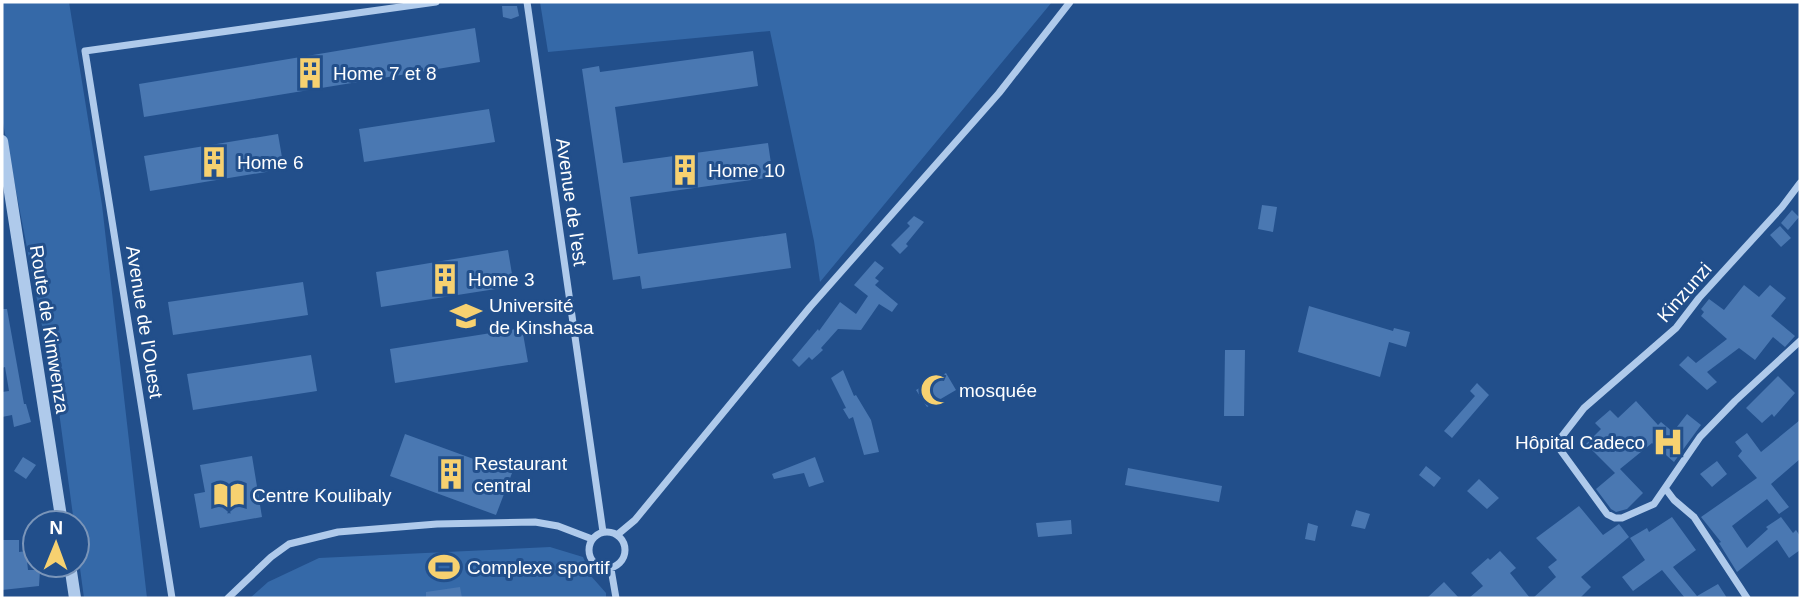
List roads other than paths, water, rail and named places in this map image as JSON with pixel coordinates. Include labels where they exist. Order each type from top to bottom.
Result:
[{"type":"street","name":"Avenue de l'Ouest","points":[[172,597],[85,51],[436,2]]},
{"type":"street","name":"Avenue de l'est","points":[[527,2],[603,532]]},
{"type":"street","points":[[617,535],[635,520],[819,297],[999,93],[1070,2]]},
{"type":"street","name":"Route de Kimwenza","points":[[2,141],[60,509]]},
{"type":"street","name":"Kinzunzi","points":[[1665,488],[1654,504],[1615,518],[1607,514],[1556,444],[1584,408],[1676,328],[1800,183]]},
{"type":"street","points":[[1747,598],[1694,517],[1665,488],[1700,438],[1735,401],[1800,341]]},
{"type":"street","points":[[229,598],[271,557],[289,544],[338,532],[437,524],[535,522],[558,526],[593,539]]},
{"type":"street","points":[[603,532],[617,535],[622,540],[625,552],[619,564],[611,569],[602,568],[593,561],[589,550],[593,539],[603,532]]},
{"type":"street","points":[[611,569],[616,598]]},
{"type":"street","points":[[72,579],[75,598]]},
{"type":"street","points":[[172,597],[181,598]]},
{"type":"place","name":"Home 7 et 8","points":[[310,73]]},
{"type":"place","name":"Home 6","points":[[214,162]]},
{"type":"place","name":"Home 10","points":[[685,170]]},
{"type":"place","name":"Home 3","points":[[445,279]]},
{"type":"place","name":"Université de Kinshasa","points":[[466,316]]},
{"type":"place","name":"mosquée","points":[[936,390]]},
{"type":"place","name":"Hôpital Cadeco","points":[[1668,442]]},
{"type":"place","name":"Restaurant central","points":[[451,474]]},
{"type":"place","name":"Centre Koulibaly","points":[[229,495]]},
{"type":"place","name":"Complexe sportif","points":[[444,567]]}]
